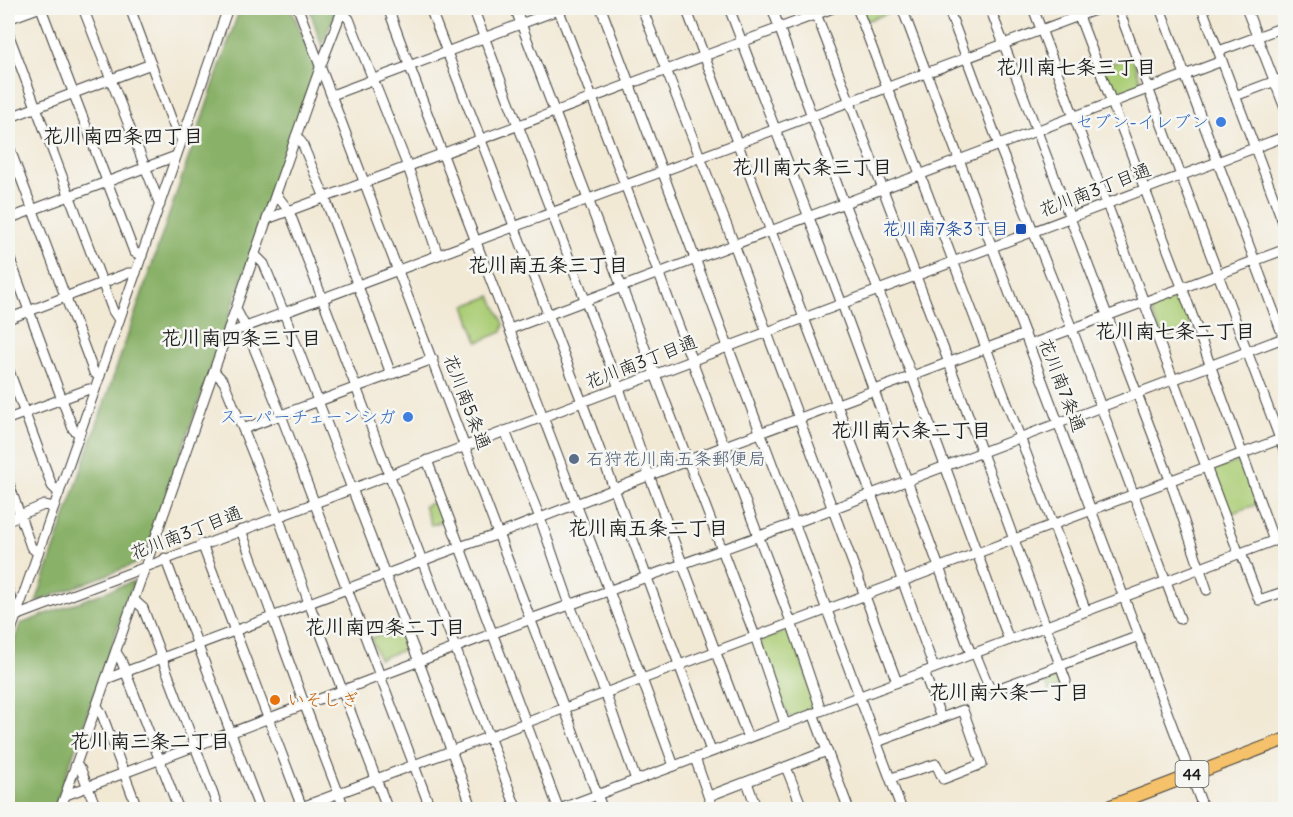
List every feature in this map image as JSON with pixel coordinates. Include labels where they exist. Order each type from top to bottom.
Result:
[{"type":"main road","name":"44","points":[[1100,810],[1286,739]]},
{"type":"street","points":[[8,19],[40,8],[134,252],[142,256]]},
{"type":"street","points":[[82,8],[159,205]]},
{"type":"street","points":[[130,8],[175,129],[182,140]]},
{"type":"street","points":[[8,639],[12,617],[38,553],[228,8]]},
{"type":"street","name":"花川南5条通","points":[[298,8],[603,810]]},
{"type":"street","points":[[388,8],[475,241],[544,416],[674,766]]},
{"type":"street","points":[[430,8],[582,402],[711,752]]},
{"type":"street","points":[[473,8],[619,388],[649,476],[748,738]]},
{"type":"street","points":[[515,8],[620,287],[656,374],[785,724]]},
{"type":"street","points":[[332,96],[560,8],[791,622],[827,751],[849,810]]},
{"type":"street","points":[[601,8],[902,810]]},
{"type":"street","points":[[642,8],[734,244],[897,682]]},
{"type":"street","points":[[686,8],[871,494],[934,668]]},
{"type":"street","points":[[729,8],[940,567],[973,653],[989,687],[997,690],[1139,636]]},
{"type":"street","points":[[772,8],[844,203],[912,376],[1009,640]]},
{"type":"street","points":[[267,219],[742,42],[815,11],[833,8]]},
{"type":"street","points":[[857,8],[1086,611]]},
{"type":"street","name":"花川南7条通","points":[[902,8],[1204,810]]},
{"type":"street","points":[[948,8],[1072,329],[1179,619]]},
{"type":"street","points":[[990,8],[1170,480],[1207,590]]},
{"type":"street","points":[[1033,8],[1206,467],[1259,600],[1286,591]]},
{"type":"street","points":[[227,334],[1041,29],[1077,11],[1100,8]]},
{"type":"street","points":[[1118,8],[1150,88],[1246,352],[1283,438],[1286,456]]},
{"type":"street","points":[[66,795],[531,619],[795,523],[1100,406],[1246,352],[1285,340],[1160,8]]},
{"type":"street","points":[[1202,8],[1286,230]]},
{"type":"street","points":[[1246,8],[1286,111]]},
{"type":"street","points":[[60,810],[321,65],[343,10]]},
{"type":"street","points":[[343,10],[350,19],[408,167],[438,255]]},
{"type":"street","points":[[815,11],[949,363],[1066,681]]},
{"type":"street","points":[[1077,11],[1182,287],[1274,541]]},
{"type":"street","points":[[1219,51],[1286,26]]},
{"type":"street","points":[[8,33],[35,108],[119,320]]},
{"type":"street","points":[[510,329],[1222,61]]},
{"type":"street","points":[[8,118],[151,64]]},
{"type":"street","points":[[1235,96],[1286,77]]},
{"type":"street","points":[[296,136],[302,143],[325,198],[391,374]]},
{"type":"street","name":"花川南3丁目通","points":[[12,617],[1286,136]]},
{"type":"street","points":[[8,144],[94,373],[100,376]]},
{"type":"street","points":[[8,219],[177,156]]},
{"type":"street","points":[[276,194],[289,211],[517,810]]},
{"type":"street","points":[[1029,345],[1286,249]]},
{"type":"street","points":[[8,254],[73,429],[79,434]]},
{"type":"street","points":[[255,255],[264,264],[284,313],[386,575],[473,810]]},
{"type":"street","points":[[8,320],[128,273],[136,273]]},
{"type":"street","points":[[236,309],[246,328],[315,502],[431,810]]},
{"type":"street","points":[[106,679],[499,534],[725,446],[1025,334]]},
{"type":"street","points":[[243,429],[432,359]]},
{"type":"street","points":[[8,368],[52,486],[59,493]]},
{"type":"street","points":[[214,371],[224,382],[278,516],[388,810]]},
{"type":"street","points":[[8,419],[89,389],[95,390]]},
{"type":"street","points":[[505,431],[540,518],[636,780]]},
{"type":"street","points":[[202,544],[269,719],[300,809],[488,736],[1283,438]]},
{"type":"street","points":[[427,460],[558,809],[1286,536]]},
{"type":"street","points":[[8,481],[31,547],[38,553]]},
{"type":"street","points":[[8,520],[44,505],[54,507]]},
{"type":"street","points":[[241,530],[345,810]]},
{"type":"street","points":[[165,558],[260,810]]},
{"type":"street","points":[[8,590],[12,617]]},
{"type":"street","points":[[134,600],[143,608],[219,810]]},
{"type":"street","points":[[116,652],[126,672],[179,810]]},
{"type":"street","points":[[924,672],[941,718]]},
{"type":"street","points":[[97,706],[138,810]]},
{"type":"street","points":[[877,742],[963,710],[982,764],[943,779],[936,764],[891,778]]},
{"type":"street","points":[[709,796],[827,751]]},
{"type":"street","points":[[694,758],[713,810]]},
{"type":"street","points":[[76,765],[81,770],[97,810]]},
{"type":"street","points":[[786,767],[803,810]]},
{"type":"street","points":[[747,782],[758,810]]},
{"type":"green space","points":[[240,8],[291,8],[316,68],[143,561],[36,602]]},
{"type":"green space","points":[[309,8],[337,8],[322,46]]},
{"type":"green space","points":[[861,8],[889,8],[894,11],[866,21]]},
{"type":"green space","points":[[1132,56],[1142,84],[1139,88],[1116,96],[1112,95],[1102,67]]},
{"type":"green space","points":[[1177,295],[1181,297],[1192,329],[1162,339],[1150,307],[1152,304]]},
{"type":"green space","points":[[491,296],[504,324],[502,332],[478,342],[465,306]]},
{"type":"green space","points":[[1239,461],[1258,504],[1229,514],[1213,473],[1214,470]]},
{"type":"green space","points":[[437,501],[444,521],[431,525],[424,506]]},
{"type":"green space","points":[[134,581],[54,809],[10,809],[8,804],[8,660],[20,624]]},
{"type":"green space","points":[[400,627],[408,648],[379,659],[371,638]]},
{"type":"green space","points":[[786,631],[791,633],[817,705],[815,709],[791,718],[787,715],[760,644],[762,640]]},
{"type":"green space","points":[[1056,671],[1063,685],[1049,691],[1043,675]]},
{"type":"place","name":"セブン-イレブン","points":[[1221,122]]},
{"type":"place","name":"花川南7条3丁目","points":[[1021,229]]},
{"type":"place","name":"スーパーチェーンシガ","points":[[408,417]]},
{"type":"place","name":"石狩花川南五条郵便局","points":[[574,459]]},
{"type":"place","name":"いそしぎ","points":[[275,700]]},
{"type":"district","name":"花川南七条三丁目","points":[[1076,67]]},
{"type":"district","name":"花川南四条四丁目","points":[[123,136]]},
{"type":"district","name":"花川南六条三丁目","points":[[812,167]]},
{"type":"district","name":"花川南五条三丁目","points":[[548,265]]},
{"type":"district","name":"花川南七条二丁目","points":[[1175,331]]},
{"type":"district","name":"花川南四条三丁目","points":[[241,338]]},
{"type":"district","name":"花川南六条二丁目","points":[[911,430]]},
{"type":"district","name":"花川南五条二丁目","points":[[648,528]]},
{"type":"district","name":"花川南四条二丁目","points":[[385,627]]},
{"type":"district","name":"花川南六条一丁目","points":[[1009,692]]},
{"type":"district","name":"花川南三条二丁目","points":[[150,741]]}]
